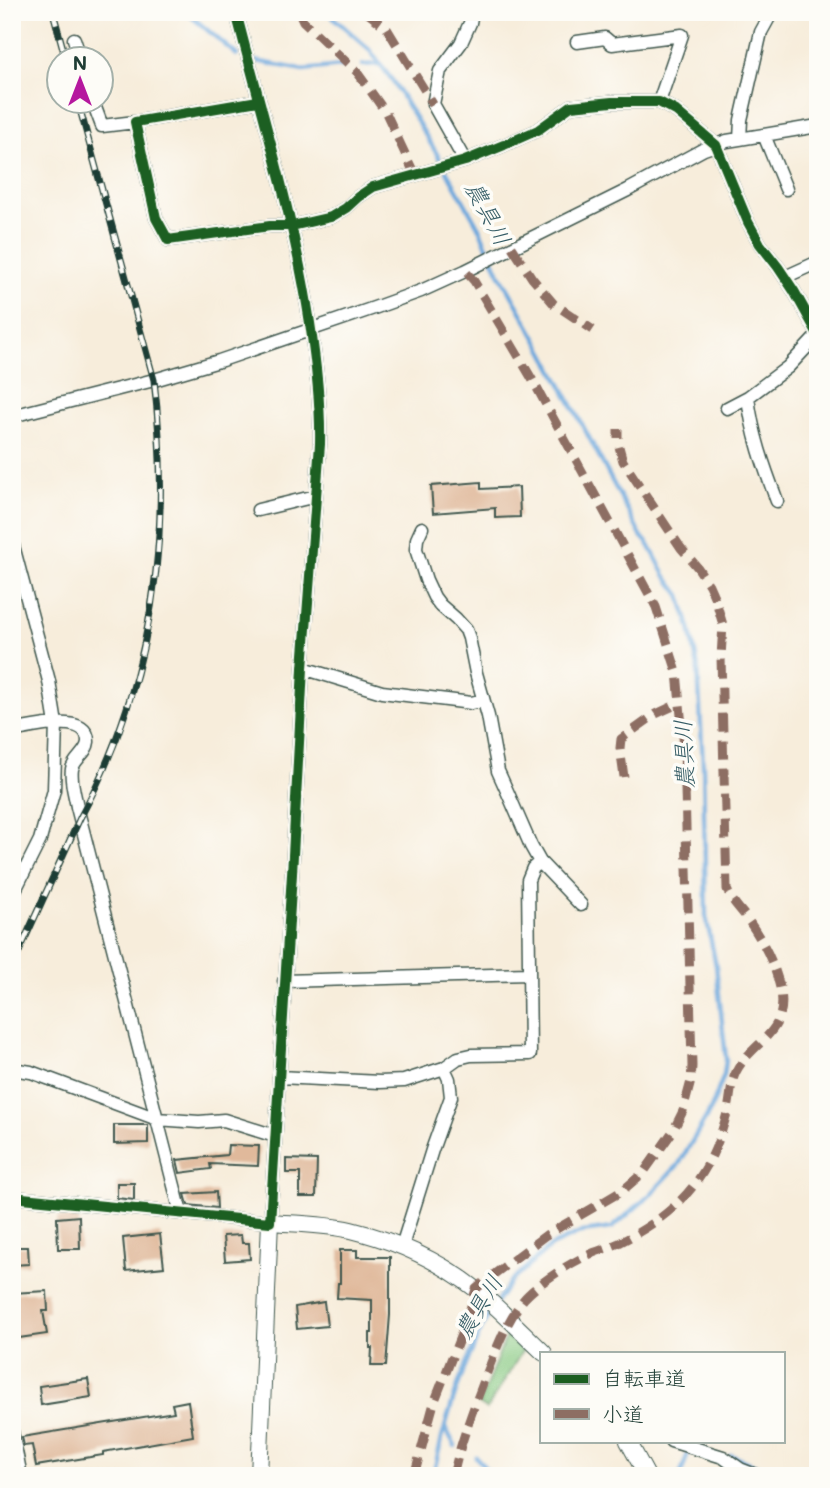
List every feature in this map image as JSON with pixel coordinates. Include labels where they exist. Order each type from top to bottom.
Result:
[{"type":"main road","points":[[260,1476],[270,1222],[349,1230],[402,1246],[442,1267],[480,1293],[543,1352]]},
{"type":"main road","points":[[629,1442],[647,1476]]},
{"type":"street","points":[[12,1197],[270,1222],[320,419],[316,368],[303,278],[236,12]]},
{"type":"street","points":[[462,162],[433,104],[440,71],[461,43],[472,12]]},
{"type":"street","points":[[740,139],[741,120],[761,32],[772,12]]},
{"type":"street","points":[[578,42],[605,38],[612,44],[682,35],[659,102]]},
{"type":"street","points":[[74,39],[76,46]]},
{"type":"street","points":[[98,116],[102,126],[258,101]]},
{"type":"street","points":[[135,122],[156,218],[168,240],[270,226],[292,226],[331,217],[373,187],[462,162],[538,130],[571,106],[612,102],[659,102],[676,111],[716,145],[748,222],[760,244],[785,277],[818,335],[788,368],[748,397],[727,408]]},
{"type":"street","points":[[12,416],[219,362],[311,331],[421,291],[628,190],[693,154],[740,139],[818,126]]},
{"type":"street","points":[[764,135],[786,189]]},
{"type":"street","points":[[785,277],[818,262]]},
{"type":"street","points":[[748,397],[756,443],[777,501]]},
{"type":"street","points":[[258,510],[316,496]]},
{"type":"street","points":[[422,528],[416,549],[426,580],[440,605],[466,630],[469,638],[498,771],[540,862],[581,905]]},
{"type":"street","points":[[12,542],[49,681],[56,724],[54,790],[40,840],[12,896]]},
{"type":"street","points":[[303,668],[382,692],[471,703],[483,700]]},
{"type":"street","points":[[12,731],[56,724],[78,725],[86,732],[86,749],[72,766],[71,778],[181,1213]]},
{"type":"street","points":[[279,1077],[404,1081],[444,1068],[458,1058],[471,1055],[530,1054],[528,880],[533,868],[540,862]]},
{"type":"street","points":[[284,981],[529,974]]},
{"type":"street","points":[[402,1246],[451,1097],[449,1079],[444,1068]]},
{"type":"street","points":[[12,1069],[31,1072],[157,1119],[199,1122],[224,1120],[275,1136]]},
{"type":"street","points":[[12,1432],[21,1476]]},
{"type":"street","points":[[674,1442],[723,1457],[740,1469],[758,1476]]},
{"type":"green space","points":[[507,1334],[523,1350],[487,1409],[479,1404]]},
{"type":"building","points":[[481,482],[481,489],[519,487],[520,517],[495,518],[495,508],[433,513],[431,486]]},
{"type":"building","points":[[114,1125],[148,1125],[148,1143],[114,1144]]},
{"type":"building","points":[[228,1145],[259,1146],[258,1166],[210,1164],[211,1169],[180,1173],[177,1160],[227,1155]]},
{"type":"building","points":[[286,1159],[317,1160],[316,1197],[300,1197],[300,1173],[286,1173]]},
{"type":"building","points":[[117,1183],[134,1183],[134,1200],[117,1198]]},
{"type":"building","points":[[216,1192],[217,1208],[188,1205],[185,1194]]},
{"type":"building","points":[[79,1216],[80,1249],[58,1249],[57,1218]]},
{"type":"building","points":[[160,1234],[164,1267],[126,1271],[123,1238]]},
{"type":"building","points":[[241,1235],[242,1243],[249,1243],[250,1259],[225,1261],[223,1236]]},
{"type":"building","points":[[12,1247],[28,1247],[29,1264],[12,1265]]},
{"type":"building","points":[[340,1250],[357,1250],[357,1257],[390,1257],[390,1315],[386,1366],[371,1366],[372,1300],[337,1298]]},
{"type":"building","points":[[47,1291],[48,1311],[43,1311],[47,1334],[12,1339],[12,1293]]},
{"type":"building","points":[[324,1302],[327,1326],[297,1329],[295,1307]]},
{"type":"building","points":[[88,1379],[91,1397],[41,1405],[39,1386]]},
{"type":"building","points":[[188,1401],[193,1436],[36,1466],[32,1445],[24,1446],[22,1437],[174,1412],[172,1404]]},
{"type":"waterway","points":[[186,12],[237,55]]},
{"type":"waterway","name":"農具川","points":[[327,12],[368,48],[392,80],[478,226],[498,271],[641,536],[680,595],[698,667],[706,916],[716,966],[726,1059],[724,1075],[711,1109],[679,1164],[649,1196],[612,1228],[582,1232],[551,1246],[510,1282],[497,1302]]},
{"type":"waterway","points":[[256,61],[303,70],[342,66]]},
{"type":"waterway","points":[[363,65],[379,64]]},
{"type":"waterway","name":"農具川","points":[[433,1476],[456,1392],[492,1309]]},
{"type":"waterway","points":[[445,1427],[455,1446]]},
{"type":"waterway","points":[[680,1476],[688,1453]]},
{"type":"waterway","points":[[731,1455],[776,1474],[790,1476]]},
{"type":"waterway","points":[[476,1457],[492,1476]]},
{"type":"railway","points":[[53,12],[62,46]]},
{"type":"railway","points":[[12,967],[105,766],[125,713],[141,659],[152,605],[158,549],[159,437],[154,380],[82,116]]},
{"type":"marked path","points":[[299,12],[303,21],[357,72],[386,113],[415,175]]},
{"type":"marked path","points":[[366,12],[386,27],[433,104]]},
{"type":"marked path","points":[[512,247],[532,278],[554,304],[593,330]]},
{"type":"marked path","points":[[414,1476],[434,1403],[476,1289],[546,1235],[622,1191],[644,1172],[673,1131],[683,1111],[692,1066],[684,748],[677,672],[656,607],[532,379],[474,281],[465,271]]},
{"type":"marked path","points":[[453,1476],[488,1370],[503,1333],[518,1307],[550,1277],[641,1231],[672,1209],[689,1191],[707,1165],[719,1139],[736,1072],[774,1028],[782,1006],[779,982],[768,954],[727,889],[721,657],[723,625],[709,585],[623,461],[618,443],[618,429]]},
{"type":"marked path","points":[[624,777],[621,739],[656,714],[680,703]]},
{"type":"cycle path","points":[[12,1197],[270,1222],[320,413],[312,338],[295,244],[236,12]]},
{"type":"cycle path","points":[[258,101],[135,122],[156,218],[168,240],[270,226],[292,226],[331,217],[373,187],[465,161],[538,130],[571,106],[612,102],[659,102],[676,111],[716,145],[748,222],[760,244],[794,291],[818,334]]}]
